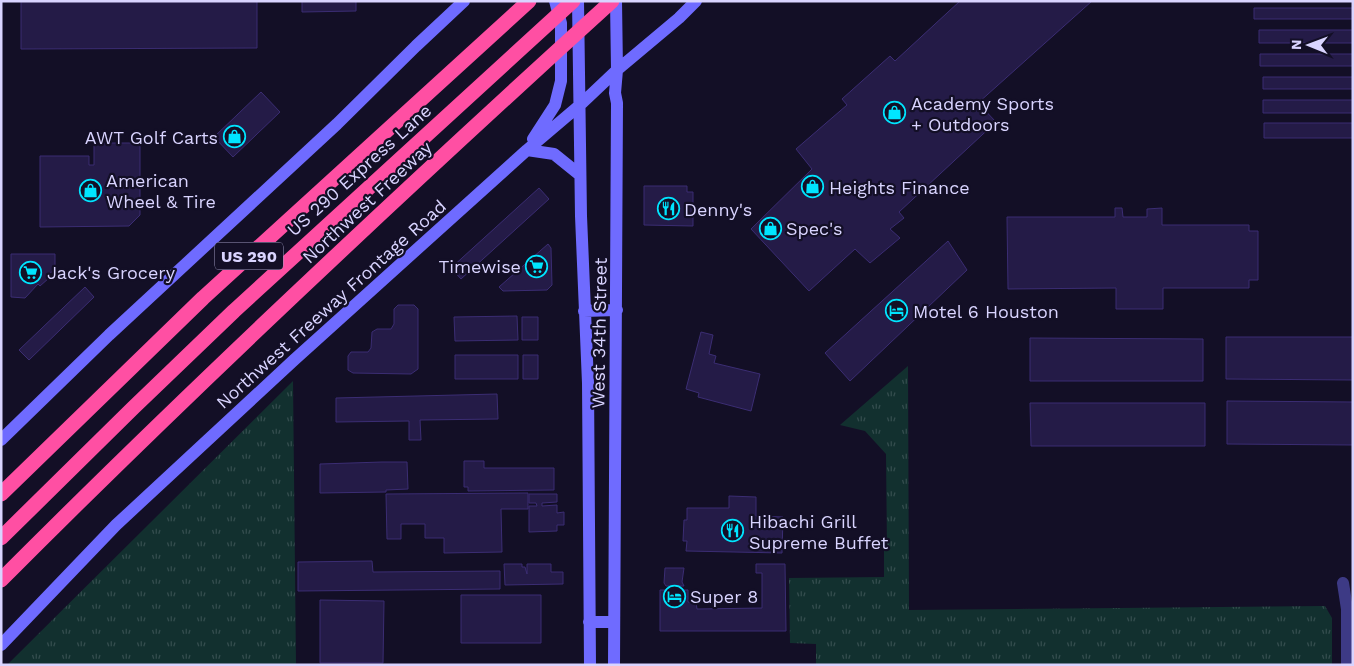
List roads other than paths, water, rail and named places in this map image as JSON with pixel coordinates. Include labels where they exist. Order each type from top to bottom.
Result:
[{"type":"highway","name":"US 290","points":[[1,494],[203,298],[529,1]]},
{"type":"highway","name":"US 290 Express Lane","points":[[1,538],[132,408],[234,311],[573,1]]},
{"type":"highway","name":"Northwest Freeway","points":[[1,580],[124,457],[231,354],[612,1]]},
{"type":"main road","points":[[1,440],[109,334],[337,124],[464,1]]},
{"type":"main road","points":[[555,1],[561,23],[561,81],[555,105],[527,150],[554,154],[580,175]]},
{"type":"main road","name":"West 34th Street","points":[[578,1],[580,175],[588,383],[590,665]]},
{"type":"main road","name":"West 34th Street","points":[[614,665],[614,452],[617,310],[616,1]]},
{"type":"main road","name":"Northwest Freeway Frontage Road","points":[[1,645],[116,525],[294,360],[696,1]]},
{"type":"main road","points":[[584,311],[617,310]]},
{"type":"main road","points":[[589,622],[614,622]]},
{"type":"street","points":[[1343,583],[1347,609],[1347,665]]},
{"type":"place","name":"Academy Sports + Outdoors","points":[[895,113]]},
{"type":"place","name":"AWT Golf Carts","points":[[234,137]]},
{"type":"place","name":"Heights Finance","points":[[813,187]]},
{"type":"place","name":"American Wheel & Tire","points":[[90,190]]},
{"type":"place","name":"Denny's","points":[[668,209]]},
{"type":"place","name":"Spec's","points":[[770,228]]},
{"type":"place","name":"Timewise","points":[[537,266]]},
{"type":"place","name":"Jack's Grocery","points":[[31,272]]},
{"type":"place","name":"Motel 6 Houston","points":[[897,311]]},
{"type":"place","name":"Hibachi Grill Supreme Buffet","points":[[733,531]]},
{"type":"place","name":"Super 8","points":[[674,596]]}]
